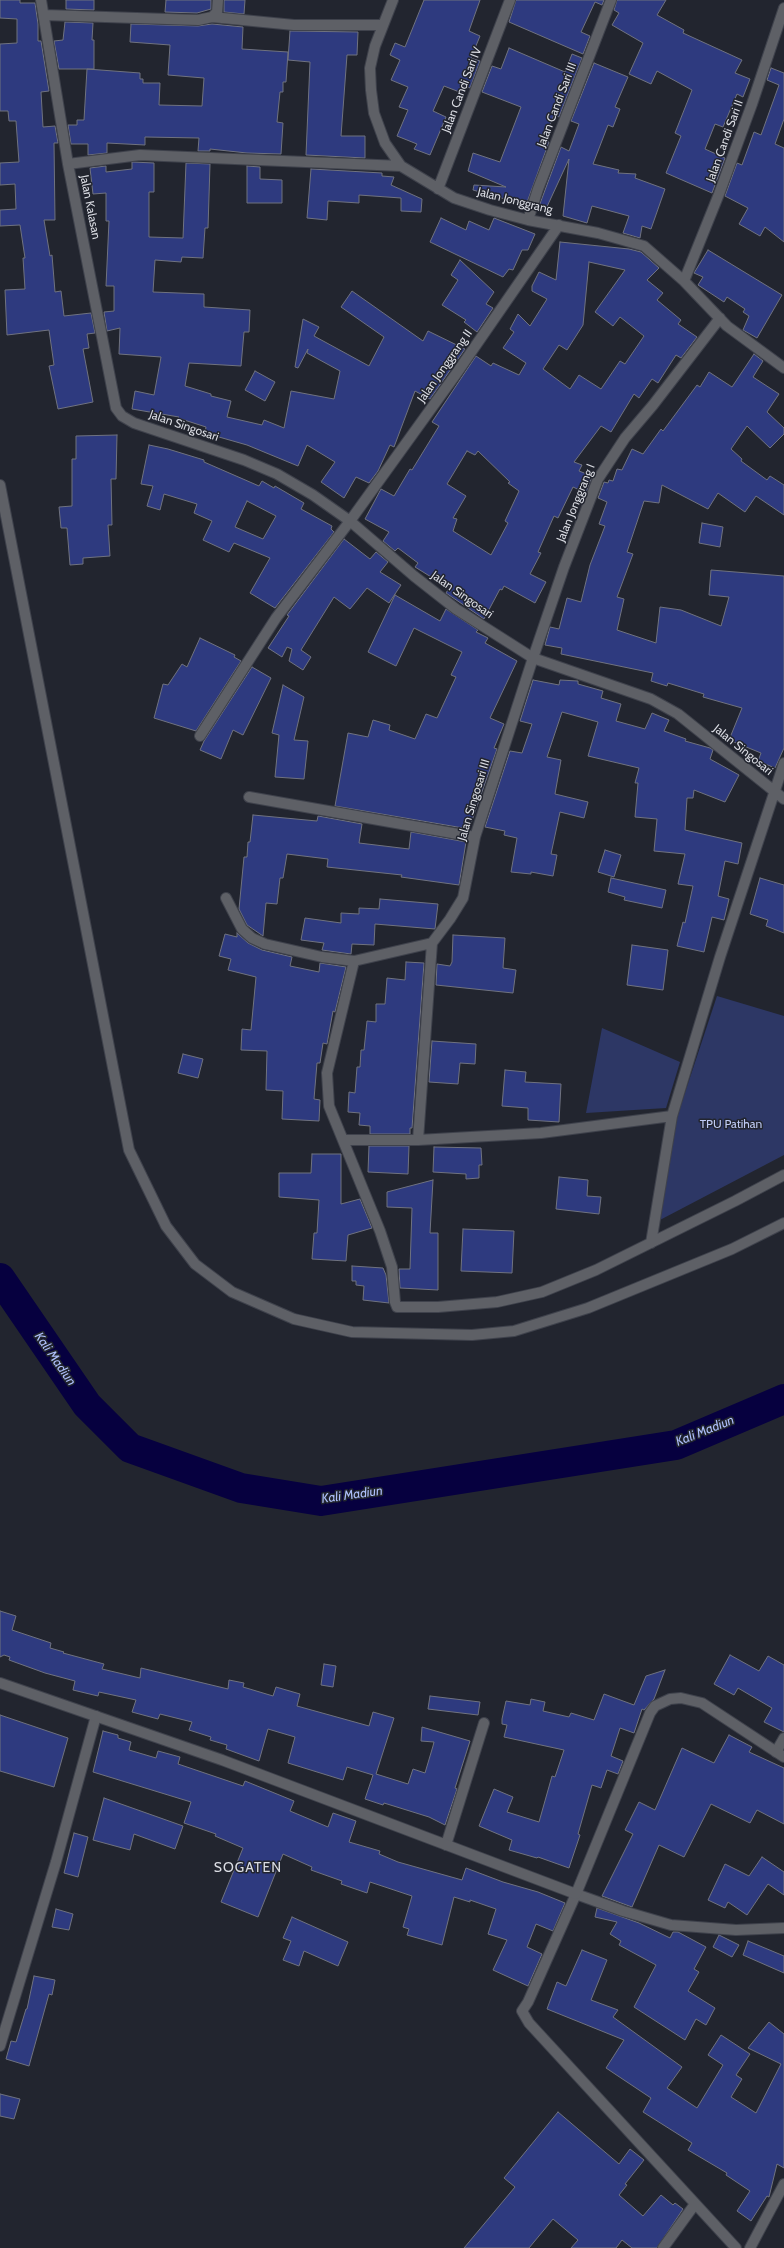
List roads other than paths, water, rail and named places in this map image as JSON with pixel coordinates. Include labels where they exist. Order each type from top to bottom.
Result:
[{"type":"street","name":"Jalan Kalasan","points":[[41,0],[68,164],[116,408],[122,416]]},
{"type":"street","points":[[212,17],[217,12],[218,0]]},
{"type":"street","name":"Jalan Jonggrang","points":[[393,0],[374,46],[370,68],[374,113],[385,143],[401,166],[454,198],[528,220],[558,225],[640,244],[684,281],[727,326],[784,368]]},
{"type":"street","name":"Jalan Candi Sari IV","points":[[438,189],[510,0]]},
{"type":"street","name":"Jalan Candi Sari III","points":[[528,220],[538,189],[611,0]]},
{"type":"street","name":"Jalan Candi Sari II","points":[[684,281],[719,194],[752,104],[784,8]]},
{"type":"street","points":[[44,15],[198,20],[212,17],[294,25],[383,25]]},
{"type":"street","points":[[68,164],[140,155],[401,166]]},
{"type":"street","name":"Jalan Jonggrang II","points":[[200,736],[276,618],[350,521],[456,374],[558,225]]},
{"type":"street","name":"Jalan Jonggrang I","points":[[533,658],[564,567],[603,468],[720,318]]},
{"type":"street","name":"Jalan Singosari","points":[[122,416],[134,423],[244,460],[277,474],[313,495],[350,521],[414,576],[456,609],[533,658],[651,699],[678,714],[784,799]]},
{"type":"street","points":[[0,485],[129,1150],[166,1226],[195,1264],[232,1292],[294,1319],[352,1332],[472,1335],[514,1331],[588,1308],[732,1250],[784,1223]]},
{"type":"street","name":"Jalan Singosari III","points":[[432,943],[460,905],[475,837],[533,658]]},
{"type":"street","points":[[651,1243],[672,1116],[720,957],[784,763]]},
{"type":"street","points":[[249,797],[475,837]]},
{"type":"street","points":[[226,898],[242,929],[252,938],[265,944],[322,957],[354,961],[432,943],[418,1140]]},
{"type":"street","points":[[354,961],[328,1073],[329,1106],[345,1140],[374,1214],[392,1267],[395,1302],[397,1307],[438,1307],[498,1302],[542,1292],[596,1270],[784,1175]]},
{"type":"street","points":[[345,1140],[418,1140],[541,1133],[672,1116]]},
{"type":"street","points":[[0,1683],[222,1760],[638,1916],[671,1925],[736,1930],[784,1928]]},
{"type":"street","points":[[736,2248],[539,2035],[529,2023],[522,2011],[528,2002],[576,1894],[650,1713],[655,1706],[663,1701],[681,1698],[702,1703],[780,1754],[784,1738]]},
{"type":"street","points":[[0,2046],[96,1716]]},
{"type":"street","points":[[446,1845],[484,1723]]},
{"type":"street","points":[[750,2248],[784,2184]]},
{"type":"street","points":[[662,2248],[695,2204]]},
{"type":"waterway","name":"Kali Madiun","points":[[0,1278],[87,1405],[130,1448],[241,1488],[321,1501],[676,1445],[784,1399]]},
{"type":"district","name":"SOGATEN","points":[[248,1868]]},
{"type":"park label","name":"TPU Patihan","points":[[731,1124]]}]
